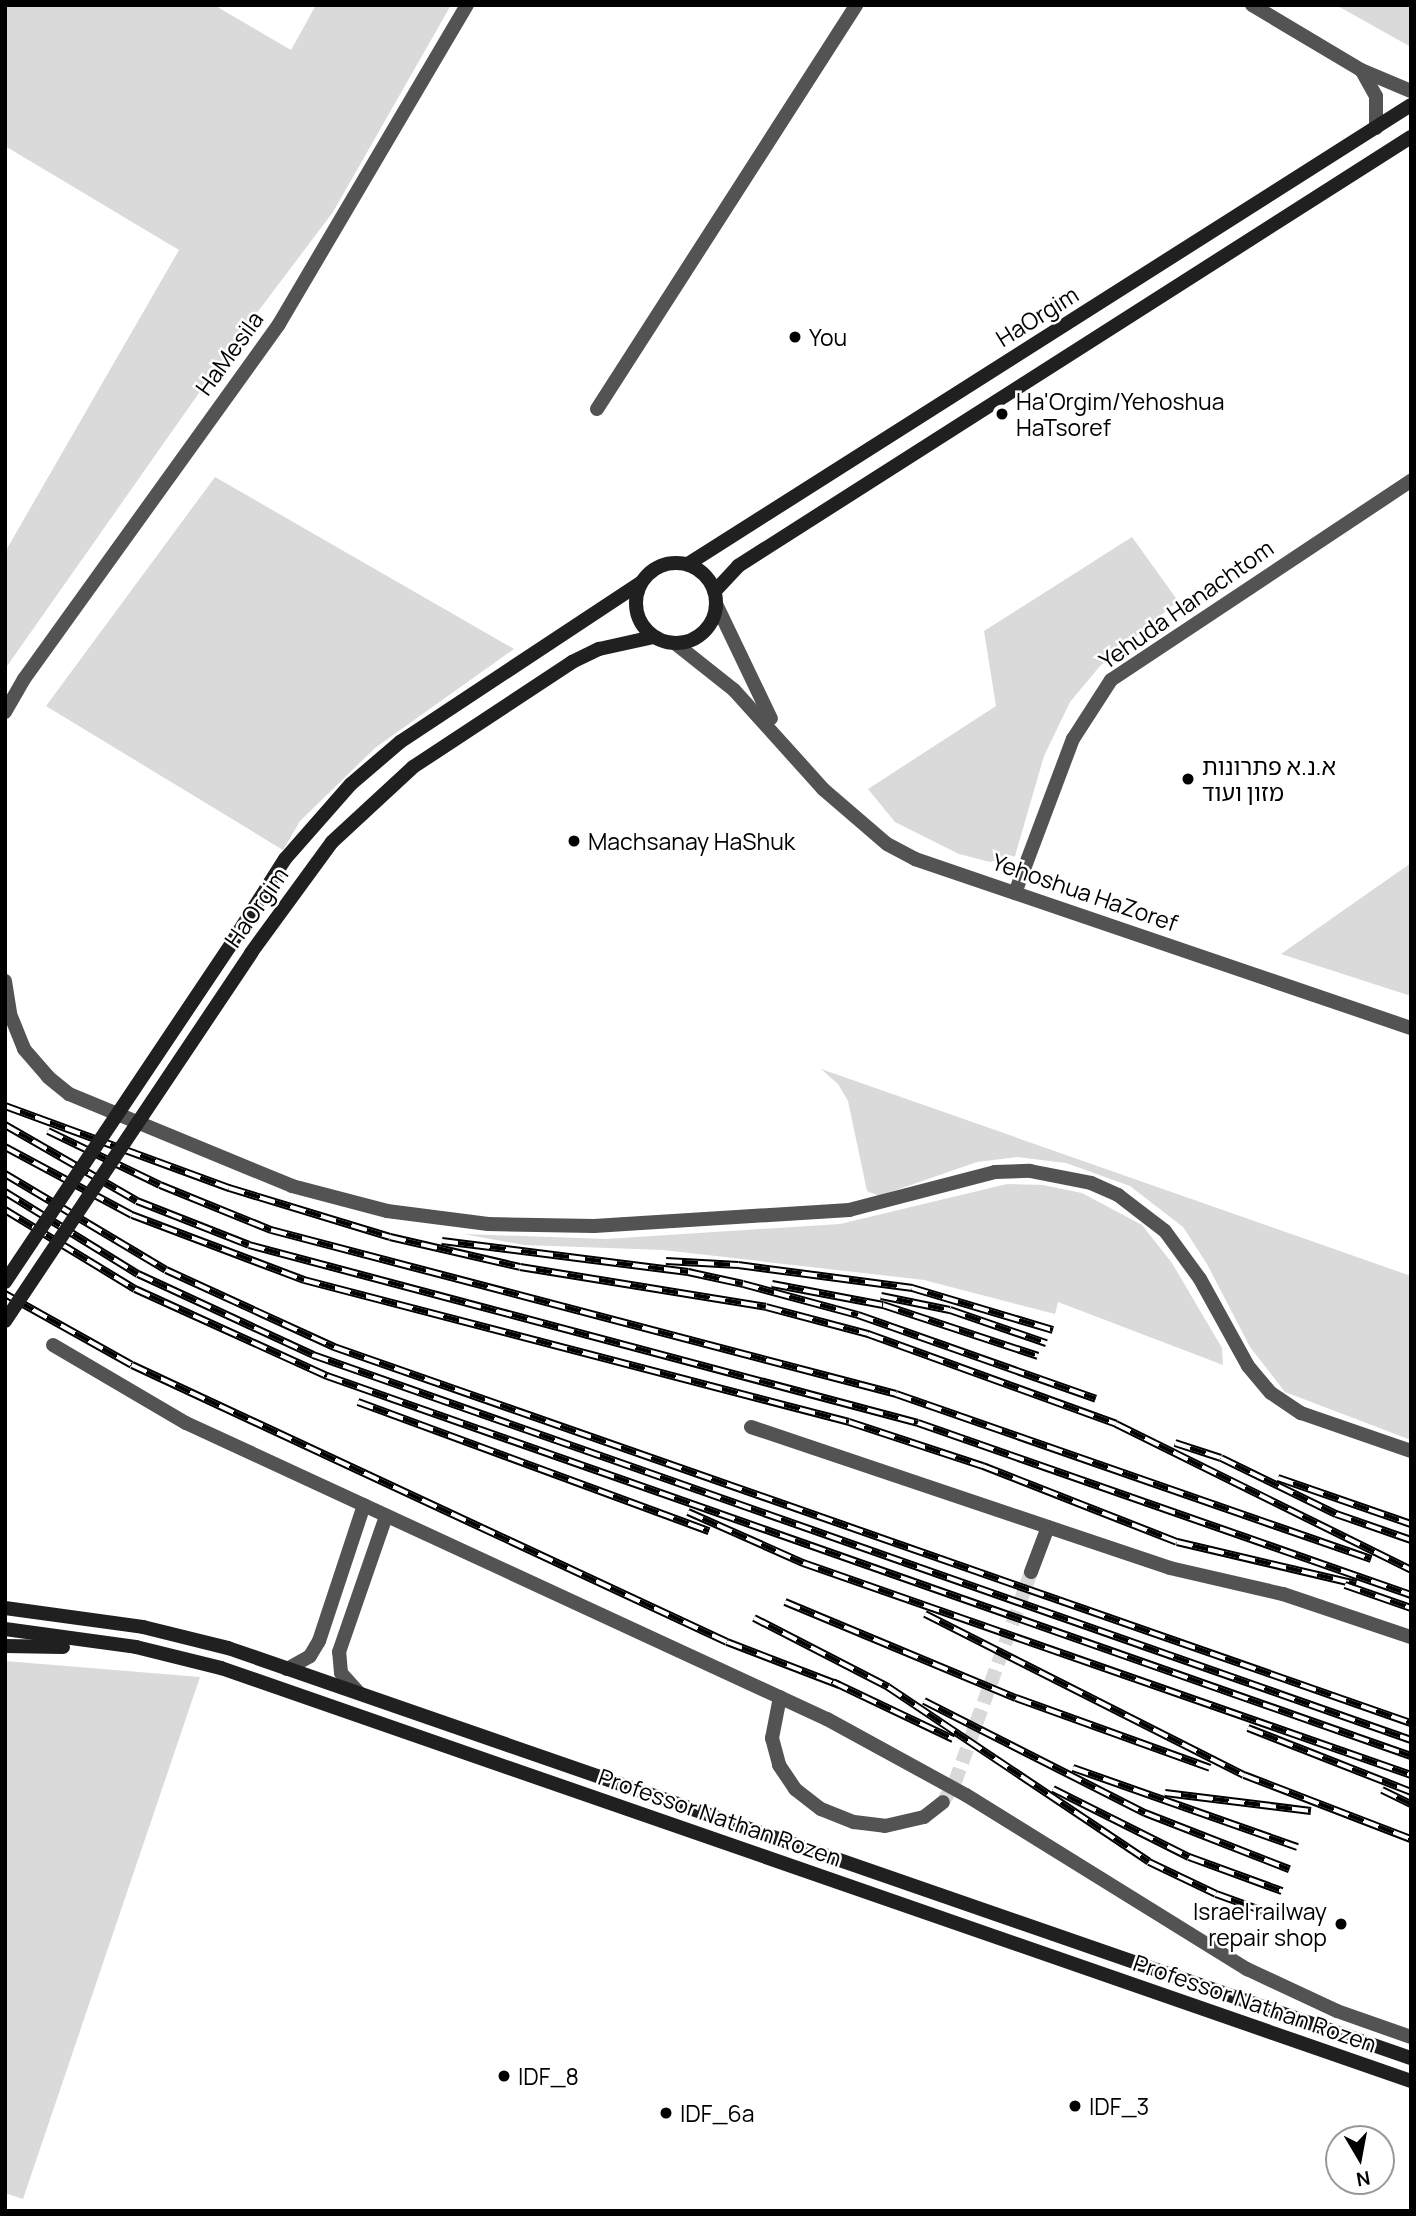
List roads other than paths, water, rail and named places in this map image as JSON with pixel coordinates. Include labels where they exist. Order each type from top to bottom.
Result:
[{"type":"street","name":"HaMesila","points":[[5,712],[24,679],[279,324],[467,5]]},
{"type":"street","points":[[597,409],[856,5]]},
{"type":"street","points":[[1252,5],[1361,70],[1411,91]]},
{"type":"street","points":[[1361,70],[1376,96],[1376,128]]},
{"type":"street","name":"HaOrgim","points":[[688,564],[1411,105]]},
{"type":"street","points":[[716,598],[709,579],[688,564],[661,565],[640,583],[635,607],[644,629],[653,637],[676,644],[708,628],[716,598],[738,566],[1411,137]]},
{"type":"street","name":"Yehuda Hanachtom","points":[[1015,892],[1073,739],[1111,680],[1411,481]]},
{"type":"street","name":"HaOrgim","points":[[5,1282],[232,944],[285,859],[351,784],[400,742],[640,583]]},
{"type":"street","name":"Yehoshua HaZoref","points":[[716,598],[753,688],[783,739]]},
{"type":"street","name":"HaOrgim","points":[[5,1321],[251,953],[332,842],[413,767],[572,662],[599,649],[653,637]]},
{"type":"street","name":"Yehoshua HaZoref","points":[[676,644],[734,690],[783,739],[823,789],[887,844],[915,859],[1411,1028]]},
{"type":"street","points":[[5,981],[14,1026],[31,1059],[48,1077],[97,1108],[292,1186],[420,1216],[488,1224],[594,1226],[849,1210],[995,1172],[1062,1175],[1091,1183],[1126,1200],[1164,1231],[1200,1279],[1248,1366],[1271,1393],[1301,1413],[1411,1451]]},
{"type":"street","points":[[53,1345],[186,1423],[780,1697],[966,1795],[1247,1969],[1337,2011],[1411,2037]]},
{"type":"street","points":[[751,1427],[1170,1568],[1296,1598],[1411,1637]]},
{"type":"street","points":[[287,1669],[303,1663],[319,1641],[364,1506]]},
{"type":"street","points":[[360,1694],[341,1673],[338,1652],[387,1516]]},
{"type":"street","points":[[1031,1572],[1048,1527]]},
{"type":"street","name":"Professor Nathan Rozen","points":[[10,1608],[188,1636],[1411,2058]]},
{"type":"street","name":"Professor Nathan Rozen","points":[[5,1629],[136,1647],[221,1668],[1411,2081]]},
{"type":"street","points":[[5,1646],[136,1647]]},
{"type":"street","points":[[780,1697],[773,1725],[774,1751],[785,1777],[814,1805],[838,1817],[885,1826],[924,1816],[943,1802]]},
{"type":"tunnel","points":[[943,1802],[955,1782],[1031,1572]]},
{"type":"railway","points":[[5,1106],[229,1188],[390,1237],[520,1267],[766,1307],[868,1334],[1116,1424],[1411,1570]]},
{"type":"railway","points":[[5,1125],[137,1201],[249,1245],[918,1423],[1411,1595]]},
{"type":"railway","points":[[48,1131],[160,1185],[271,1230],[896,1394],[1371,1559]]},
{"type":"railway","points":[[5,1147],[132,1215],[304,1280],[849,1422],[983,1466],[1177,1542],[1356,1584]]},
{"type":"railway","points":[[5,1174],[166,1270],[334,1347],[1411,1723]]},
{"type":"railway","points":[[5,1192],[138,1274],[313,1355],[1411,1740]]},
{"type":"railway","points":[[5,1210],[135,1289],[327,1376],[1411,1756]]},
{"type":"railway","points":[[442,1241],[688,1272],[743,1284],[858,1315],[1096,1399]]},
{"type":"railway","points":[[666,1261],[738,1265],[912,1288],[1053,1330]]},
{"type":"railway","points":[[772,1284],[883,1305],[1038,1356]]},
{"type":"railway","points":[[5,1294],[132,1365],[727,1642],[839,1685]]},
{"type":"railway","points":[[881,1296],[950,1310],[1046,1343]]},
{"type":"railway","points":[[358,1402],[709,1531]]},
{"type":"railway","points":[[1175,1443],[1221,1458],[1336,1514],[1411,1540]]},
{"type":"railway","points":[[1278,1478],[1411,1524]]},
{"type":"railway","points":[[688,1512],[803,1563],[1411,1775]]},
{"type":"railway","points":[[1345,1585],[1411,1608]]},
{"type":"railway","points":[[785,1602],[1016,1698],[1210,1768]]},
{"type":"railway","points":[[925,1614],[1244,1775],[1411,1839]]},
{"type":"railway","points":[[754,1618],[888,1687],[1149,1862],[1216,1894],[1274,1915]]},
{"type":"railway","points":[[833,1682],[953,1739]]},
{"type":"railway","points":[[924,1701],[1145,1813],[1289,1869]]},
{"type":"railway","points":[[1248,1728],[1411,1792]]},
{"type":"railway","points":[[1073,1768],[1297,1847]]},
{"type":"railway","points":[[1053,1789],[1189,1857],[1282,1891]]},
{"type":"railway","points":[[1382,1790],[1411,1804]]},
{"type":"railway","points":[[1165,1793],[1311,1811]]},
{"type":"place","name":"You","points":[[795,337]]},
{"type":"place","name":"Ha'Orgim/Yehoshua HaTsoref","points":[[1002,414]]},
{"type":"place","name":"א.נ.א פתרונות מזון ועוד","points":[[1188,779]]},
{"type":"place","name":"Machsanay HaShuk","points":[[574,841]]},
{"type":"place","name":"Israel railway repair shop","points":[[1341,1924]]},
{"type":"place","name":"IDF_8","points":[[504,2076]]},
{"type":"place","name":"IDF_3","points":[[1075,2106]]},
{"type":"place","name":"IDF_6a","points":[[666,2113]]}]
